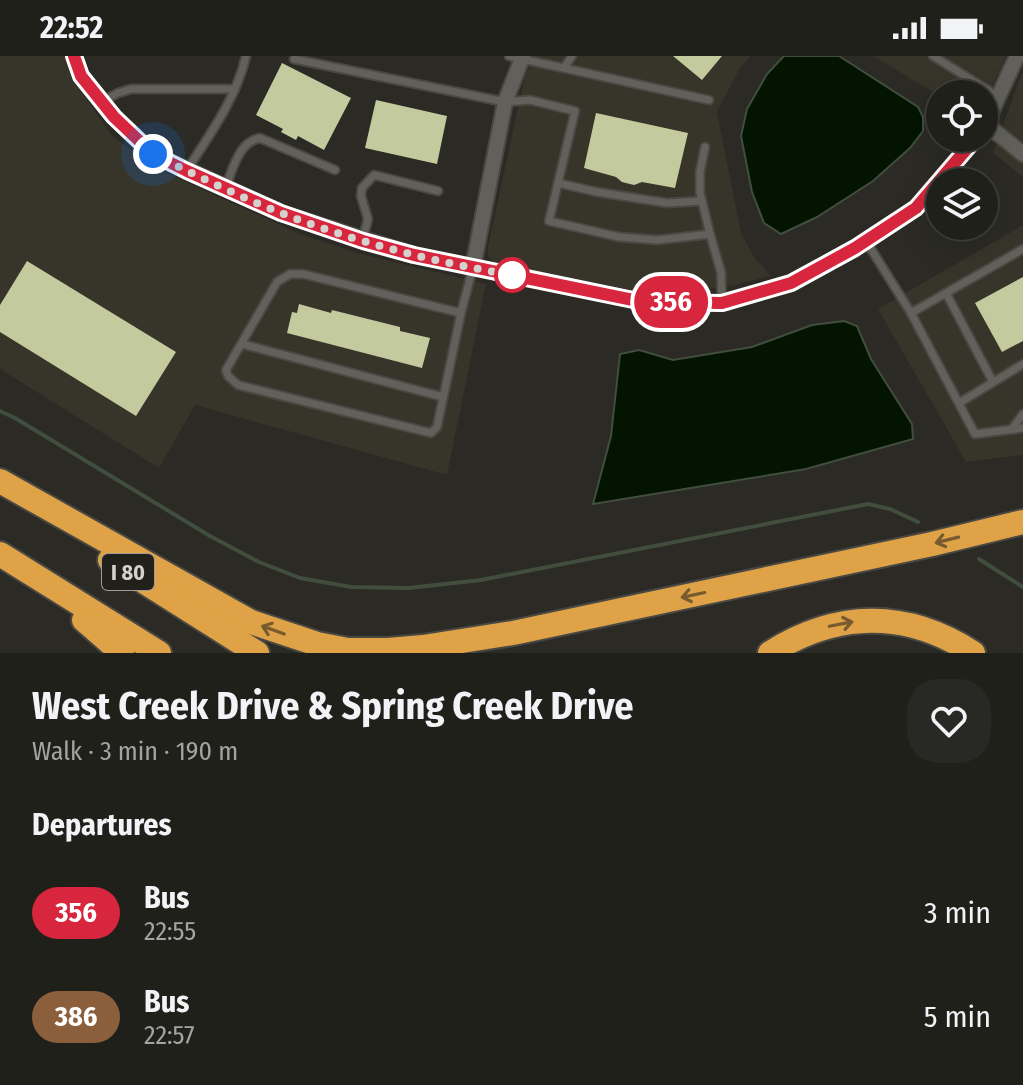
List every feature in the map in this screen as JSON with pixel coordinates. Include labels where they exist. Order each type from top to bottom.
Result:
[{"type":"highway","points":[[0,481],[251,622],[317,644],[348,650],[423,647],[513,633],[1023,522]]},
{"type":"highway","name":"I 80","points":[[0,491],[257,653]]},
{"type":"highway","name":"I 80","points":[[0,554],[159,653]]},
{"type":"highway","points":[[24,569],[122,653]]},
{"type":"highway","points":[[770,653],[814,630],[873,620],[932,631],[973,653]]},
{"type":"street","points":[[74,56],[81,76],[101,102],[153,154],[281,213],[414,255],[643,302],[722,303],[791,283],[866,241],[916,208],[964,152]]},
{"type":"street","points":[[999,97],[1017,56]]},
{"type":"street","points":[[473,267],[505,102],[518,57]]},
{"type":"street","points":[[998,136],[1023,154]]},
{"type":"lane","points":[[187,171],[227,106],[246,56]]},
{"type":"lane","points":[[564,68],[572,56]]},
{"type":"lane","points":[[933,56],[999,97]]},
{"type":"lane","points":[[951,67],[955,56]]},
{"type":"lane","points":[[518,57],[709,100]]},
{"type":"lane","points":[[294,59],[505,102],[530,100],[575,111],[549,221],[619,237],[658,240],[710,234]]},
{"type":"lane","points":[[101,102],[131,89],[235,89]]},
{"type":"lane","points":[[225,188],[239,155],[253,139],[260,138],[335,170]]},
{"type":"lane","points":[[705,147],[700,193],[721,272],[722,303]]},
{"type":"lane","points":[[363,241],[368,219],[361,196],[362,188],[374,175],[438,191]]},
{"type":"lane","points":[[558,183],[667,203],[702,201]]},
{"type":"lane","points":[[866,241],[911,313],[975,434],[1023,428]]},
{"type":"lane","points":[[911,313],[1023,249]]},
{"type":"lane","points":[[461,313],[303,274],[290,274],[277,282],[226,370],[238,385],[431,433],[437,427],[473,267]]},
{"type":"lane","points":[[946,293],[993,382]]},
{"type":"lane","points":[[242,344],[443,397]]},
{"type":"lane","points":[[959,403],[1023,364]]},
{"type":"lane","points":[[1012,429],[1023,414]]},
{"type":"shaded area","points":[[0,56],[66,56],[77,85],[112,136],[162,171],[300,234],[357,253],[486,284],[447,475],[195,405],[159,468],[0,369]]},
{"type":"shaded area","points":[[534,56],[751,56],[740,68],[717,112],[741,233],[754,257],[771,276],[697,291],[648,292],[494,263],[488,256],[488,246],[525,76]]},
{"type":"shaded area","points":[[784,56],[839,56],[918,107],[923,117],[923,131],[910,148],[873,181],[817,217],[781,234],[764,223],[752,192],[741,136],[747,109],[767,74]]},
{"type":"shaded area","points":[[873,56],[1006,56],[995,80],[926,80],[926,88]]},
{"type":"shaded area","points":[[1023,70],[1023,177],[993,153],[998,152],[998,139]]},
{"type":"shaded area","points":[[1023,225],[1023,455],[966,462],[878,309]]},
{"type":"shaded area","points":[[844,321],[857,326],[871,359],[912,424],[913,439],[806,469],[593,504],[611,436],[620,354],[639,350],[673,360],[752,347],[812,325]]},
{"type":"building","points":[[673,56],[722,56],[702,80]]},
{"type":"building","points":[[282,63],[351,98],[324,150],[298,136],[296,140],[281,132],[283,129],[256,115]]},
{"type":"building","points":[[376,100],[447,116],[437,164],[365,148]]},
{"type":"building","points":[[596,113],[688,133],[675,188],[642,182],[634,185],[584,168]]},
{"type":"building","points":[[27,261],[176,352],[136,416],[0,332],[0,305]]},
{"type":"building","points":[[1023,277],[1023,341],[1002,352],[975,303]]},
{"type":"building","points":[[299,304],[400,327],[400,331],[430,338],[422,368],[287,333],[292,312],[297,313]]},
{"type":"waterway","points":[[0,411],[259,562],[300,578],[351,587],[409,588],[481,580],[868,504],[890,509],[918,522]]},
{"type":"waterway","points":[[979,559],[1023,587]]},
{"type":"bus line","name":"356","points":[[74,56],[81,76],[114,117],[153,154],[281,213],[414,255],[643,302],[722,303],[791,283],[855,248],[916,208],[964,152]]},
{"type":"route","points":[[153,154],[281,213],[363,241],[512,275]]}]
